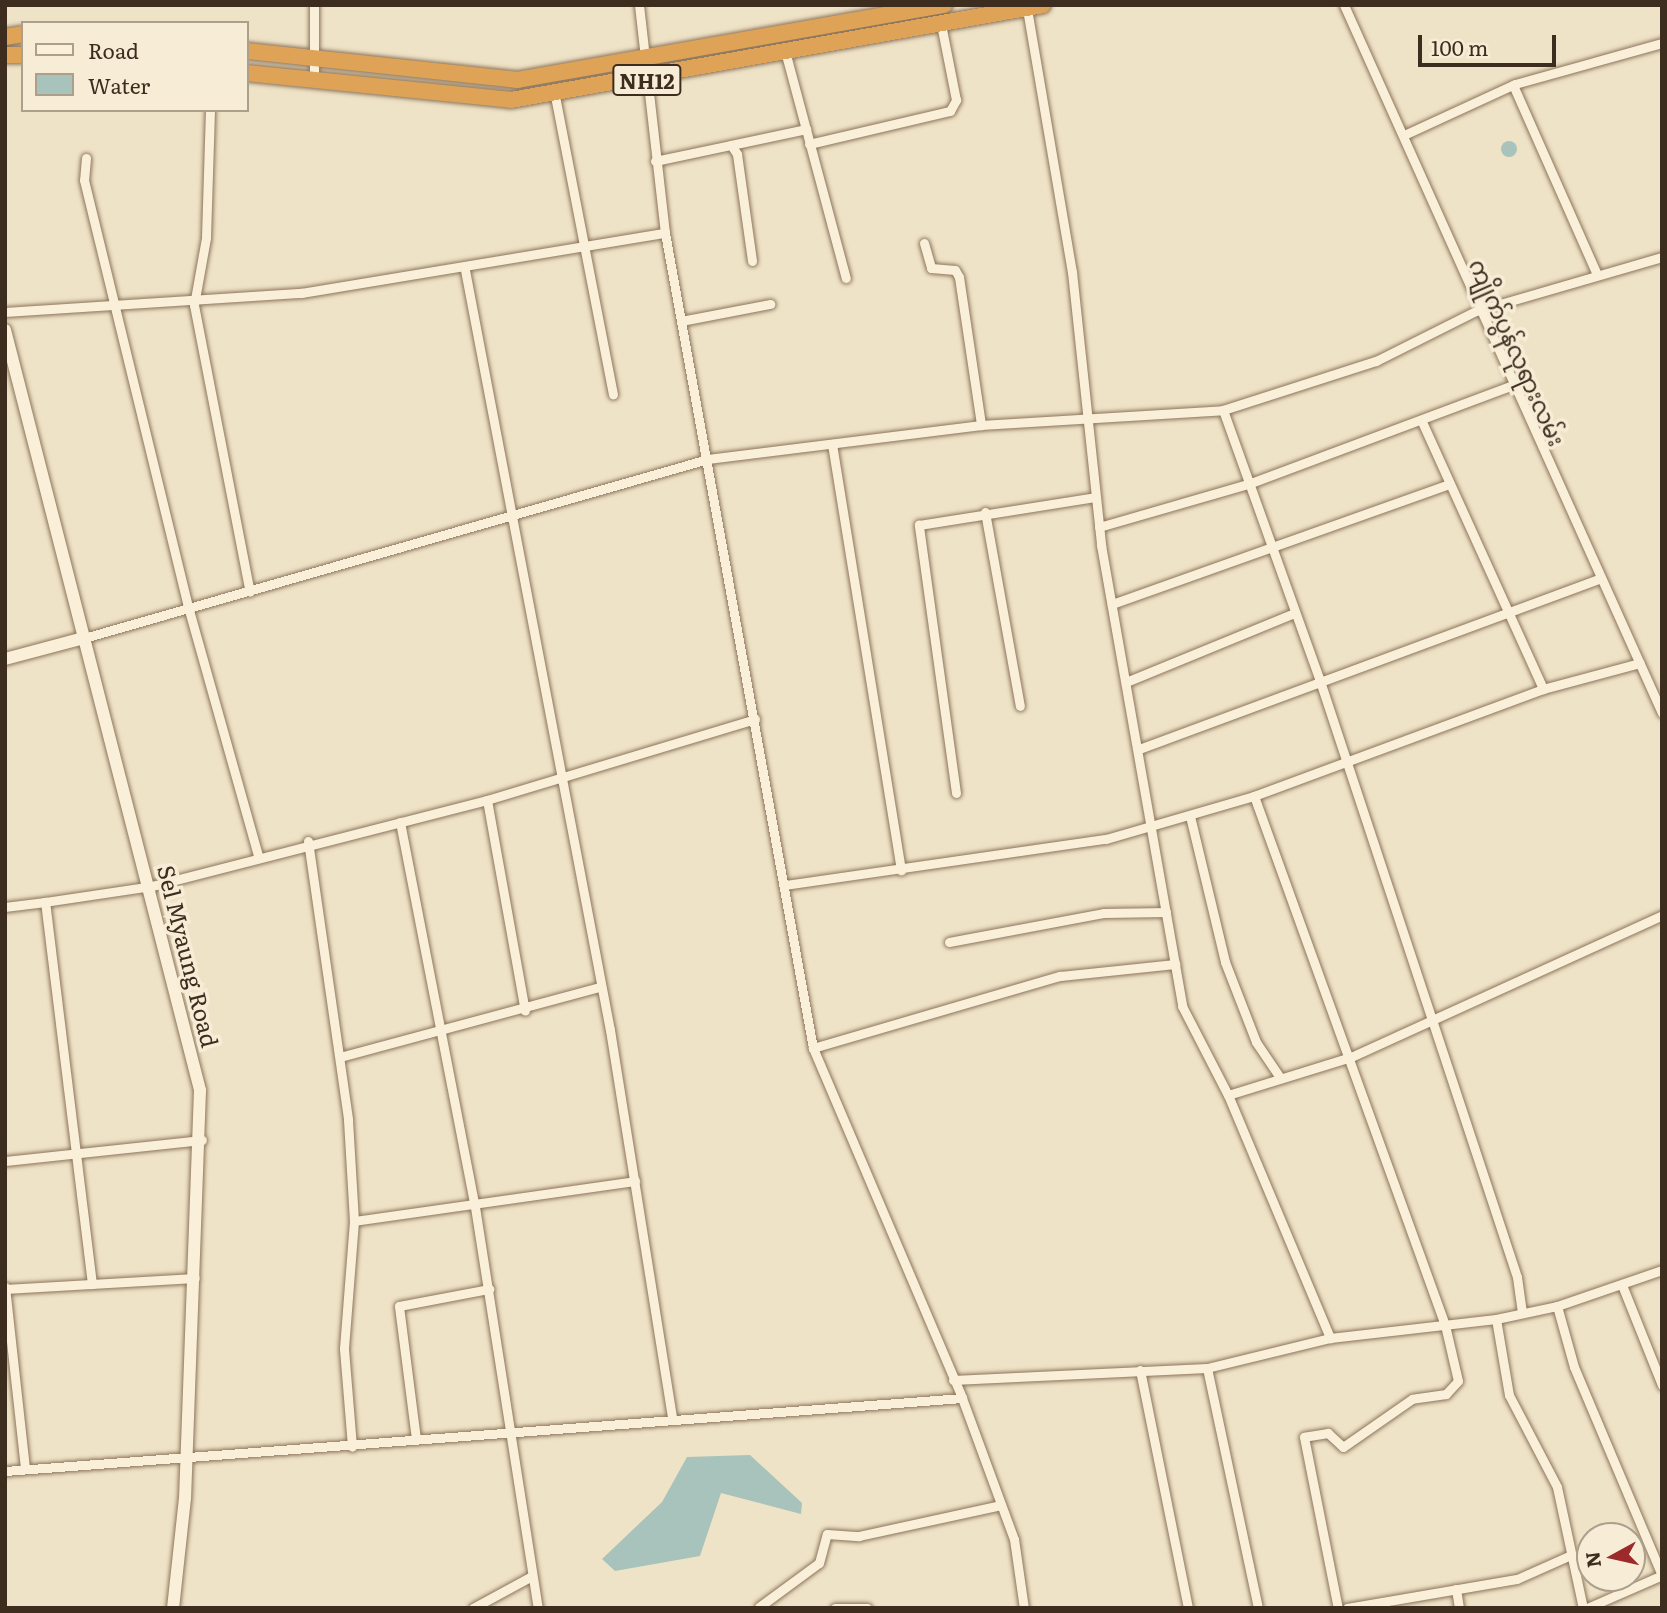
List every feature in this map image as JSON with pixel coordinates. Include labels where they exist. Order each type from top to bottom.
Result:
[{"type":"highway","name":"NH12","points":[[248,51],[517,80],[944,5]]},
{"type":"highway","name":"NH12","points":[[248,73],[428,94],[555,96],[1043,5]]},
{"type":"highway","points":[[428,94],[434,73]]},
{"type":"main road","name":"Sel Myaung Road","points":[[5,330],[84,638],[152,886],[200,1090],[202,1140],[186,1460],[173,1608]]},
{"type":"main road","points":[[5,659],[84,638]]},
{"type":"street","points":[[314,5],[314,81]]},
{"type":"street","points":[[639,5],[649,58],[644,80],[665,233],[813,1048],[962,1398],[997,1506],[1014,1539],[1024,1608]]},
{"type":"street","name":"ကျိုက်ပွန်လုရားလမ်း","points":[[1344,5],[1404,135],[1476,311],[1662,713]]},
{"type":"street","points":[[1027,9],[1065,219],[1099,527],[1182,1006],[1228,1095],[1329,1338]]},
{"type":"street","points":[[809,144],[950,111],[956,100],[941,24]]},
{"type":"street","points":[[1404,135],[1513,85],[1662,43]]},
{"type":"street","points":[[785,51],[846,278]]},
{"type":"street","points":[[1513,85],[1597,275]]},
{"type":"street","points":[[555,96],[587,246],[613,394]]},
{"type":"street","points":[[210,112],[206,238],[194,304],[250,592]]},
{"type":"street","points":[[655,161],[806,129]]},
{"type":"street","points":[[731,145],[737,153],[752,261]]},
{"type":"street","points":[[86,158],[84,180],[189,610],[258,856]]},
{"type":"street","points":[[5,312],[194,304],[465,270],[665,233]]},
{"type":"street","points":[[924,243],[930,268],[956,270],[959,277],[981,425]]},
{"type":"street","points":[[84,638],[708,459],[981,425],[1086,416],[1223,410],[1376,360],[1476,311],[1662,257]]},
{"type":"street","points":[[465,270],[563,776],[635,1181],[672,1418]]},
{"type":"street","points":[[681,321],[770,304]]},
{"type":"street","points":[[1099,527],[1251,483],[1423,424],[1511,386]]},
{"type":"street","points":[[1223,410],[1251,483],[1292,614],[1321,683],[1343,760],[1517,1277],[1521,1313]]},
{"type":"street","points":[[1423,424],[1543,689]]},
{"type":"street","points":[[832,444],[901,870]]},
{"type":"street","points":[[1112,604],[1449,484]]},
{"type":"street","points":[[956,793],[919,525],[985,512],[1095,497]]},
{"type":"street","points":[[985,512],[1020,706]]},
{"type":"street","points":[[1139,749],[1509,615],[1599,579]]},
{"type":"street","points":[[1126,682],[1292,614]]},
{"type":"street","points":[[785,886],[1106,839],[1254,796],[1343,760],[1543,689],[1640,663]]},
{"type":"street","points":[[5,907],[152,886],[308,842],[487,800],[755,719]]},
{"type":"street","points":[[1254,796],[1351,1057],[1445,1325],[1458,1381],[1446,1394],[1412,1399],[1343,1447],[1328,1433],[1304,1437],[1338,1608]]},
{"type":"street","points":[[487,800],[525,1010]]},
{"type":"street","points":[[1190,816],[1225,962],[1256,1042],[1279,1076]]},
{"type":"street","points":[[400,822],[436,1030],[475,1207],[513,1428],[538,1608]]},
{"type":"street","points":[[308,842],[340,1057],[354,1221],[344,1349],[352,1447]]},
{"type":"street","points":[[45,902],[92,1284]]},
{"type":"street","points":[[949,942],[1104,913],[1166,912]]},
{"type":"street","points":[[1228,1095],[1279,1076],[1351,1057],[1662,915]]},
{"type":"street","points":[[813,1048],[1060,976],[1175,964]]},
{"type":"street","points":[[340,1057],[436,1030],[525,1010],[600,986]]},
{"type":"street","points":[[5,1161],[202,1140]]},
{"type":"street","points":[[354,1221],[475,1207],[635,1181]]},
{"type":"street","points":[[953,1380],[1207,1367],[1329,1338],[1496,1320],[1557,1306],[1662,1270]]},
{"type":"street","points":[[25,1468],[5,1289],[195,1278]]},
{"type":"street","points":[[1622,1285],[1662,1385]]},
{"type":"street","points":[[416,1439],[400,1306],[489,1289]]},
{"type":"street","points":[[1496,1320],[1508,1395],[1557,1487],[1585,1608],[1662,1575],[1574,1367],[1557,1306]]},
{"type":"street","points":[[1207,1367],[1258,1608]]},
{"type":"street","points":[[1140,1370],[1188,1608]]},
{"type":"street","points":[[5,1471],[352,1447],[513,1428],[962,1398]]},
{"type":"street","points":[[759,1607],[819,1563],[827,1534],[859,1536],[997,1506]]},
{"type":"street","points":[[1347,1608],[1517,1579],[1571,1556]]},
{"type":"street","points":[[473,1608],[532,1576]]},
{"type":"street","points":[[1456,1589],[1459,1608]]},
{"type":"street","points":[[759,1607],[767,1608]]},
{"type":"street","points":[[835,1608],[867,1608]]},
{"type":"water","points":[[1509,141],[1515,143],[1515,155],[1509,157],[1503,155],[1501,149],[1503,143]]},
{"type":"water","points":[[750,1455],[802,1503],[801,1514],[721,1493],[700,1556],[615,1571],[602,1559],[662,1502],[687,1457]]}]
